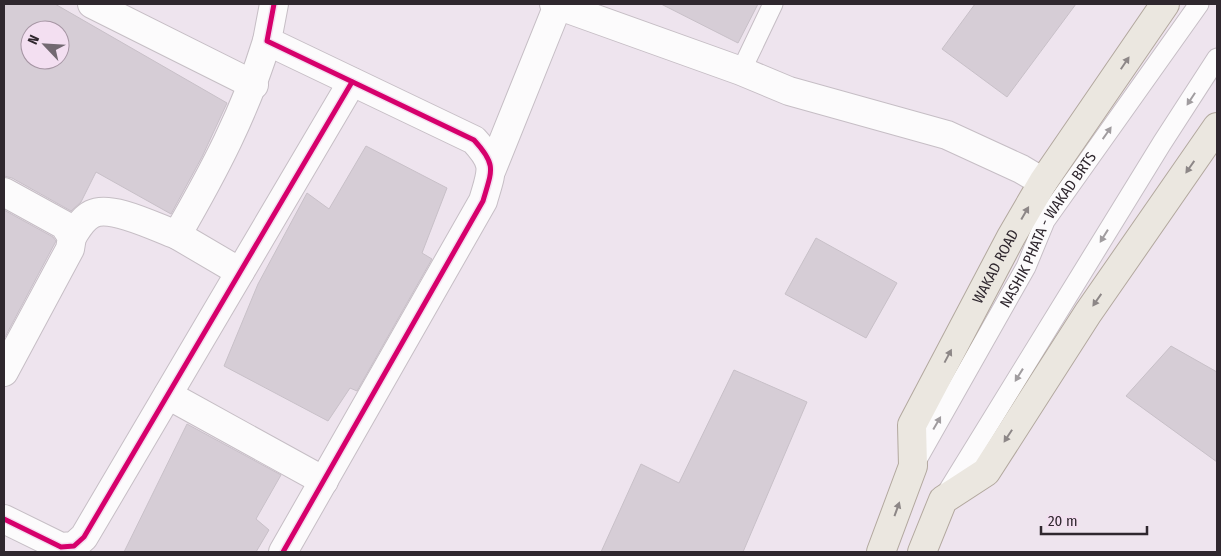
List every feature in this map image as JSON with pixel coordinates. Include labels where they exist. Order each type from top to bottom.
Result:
[{"type":"main road","name":"WAKAD ROAD","points":[[881,552],[913,466],[912,424],[1011,237],[1043,182],[1165,4]]},
{"type":"main road","points":[[922,552],[942,500],[986,472],[1088,313],[1217,127]]},
{"type":"street","points":[[92,4],[254,85]]},
{"type":"street","points":[[177,235],[221,158],[254,85],[268,41],[274,4]]},
{"type":"street","points":[[283,552],[482,201],[492,169],[556,4],[741,71],[789,91],[947,136],[1021,169],[1043,182]]},
{"type":"street","points":[[268,41],[474,140],[486,153],[492,169]]},
{"type":"street","points":[[4,519],[61,547],[75,549],[84,537],[352,82]]},
{"type":"street","points":[[4,192],[64,225],[72,237]]},
{"type":"street","points":[[4,372],[70,249],[72,237],[81,222],[93,213],[111,211],[177,235],[240,272]]},
{"type":"street","points":[[168,395],[324,481]]},
{"type":"lane","points":[[741,71],[773,4]]},
{"type":"lane","name":"NASHIK PHATA - WAKAD BRTS","points":[[913,466],[1026,267],[1045,221],[1199,4]]},
{"type":"lane","points":[[942,500],[1162,143],[1217,58]]},
{"type":"building","points":[[4,4],[55,4],[227,103],[202,157],[171,214],[96,172],[81,202],[71,211],[12,178],[4,176]]},
{"type":"building","points":[[661,4],[758,4],[738,43]]},
{"type":"building","points":[[975,4],[1076,4],[1007,97],[942,49]]},
{"type":"building","points":[[366,146],[447,188],[422,253],[432,259],[357,391],[350,388],[328,421],[224,366],[258,284],[307,193],[329,209]]},
{"type":"building","points":[[4,210],[53,237],[56,241],[4,339]]},
{"type":"building","points":[[816,238],[897,283],[866,338],[785,294]]},
{"type":"building","points":[[1171,346],[1217,372],[1217,462],[1126,396]]},
{"type":"building","points":[[734,370],[807,402],[743,552],[601,552],[641,464],[679,483]]},
{"type":"building","points":[[187,424],[281,475],[256,519],[269,530],[256,552],[124,552]]},
{"type":"cycle path","points":[[274,4],[267,41],[474,140],[486,156],[491,168],[483,201],[283,552]]},
{"type":"cycle path","points":[[4,519],[61,547],[74,546],[84,537],[352,82]]}]
